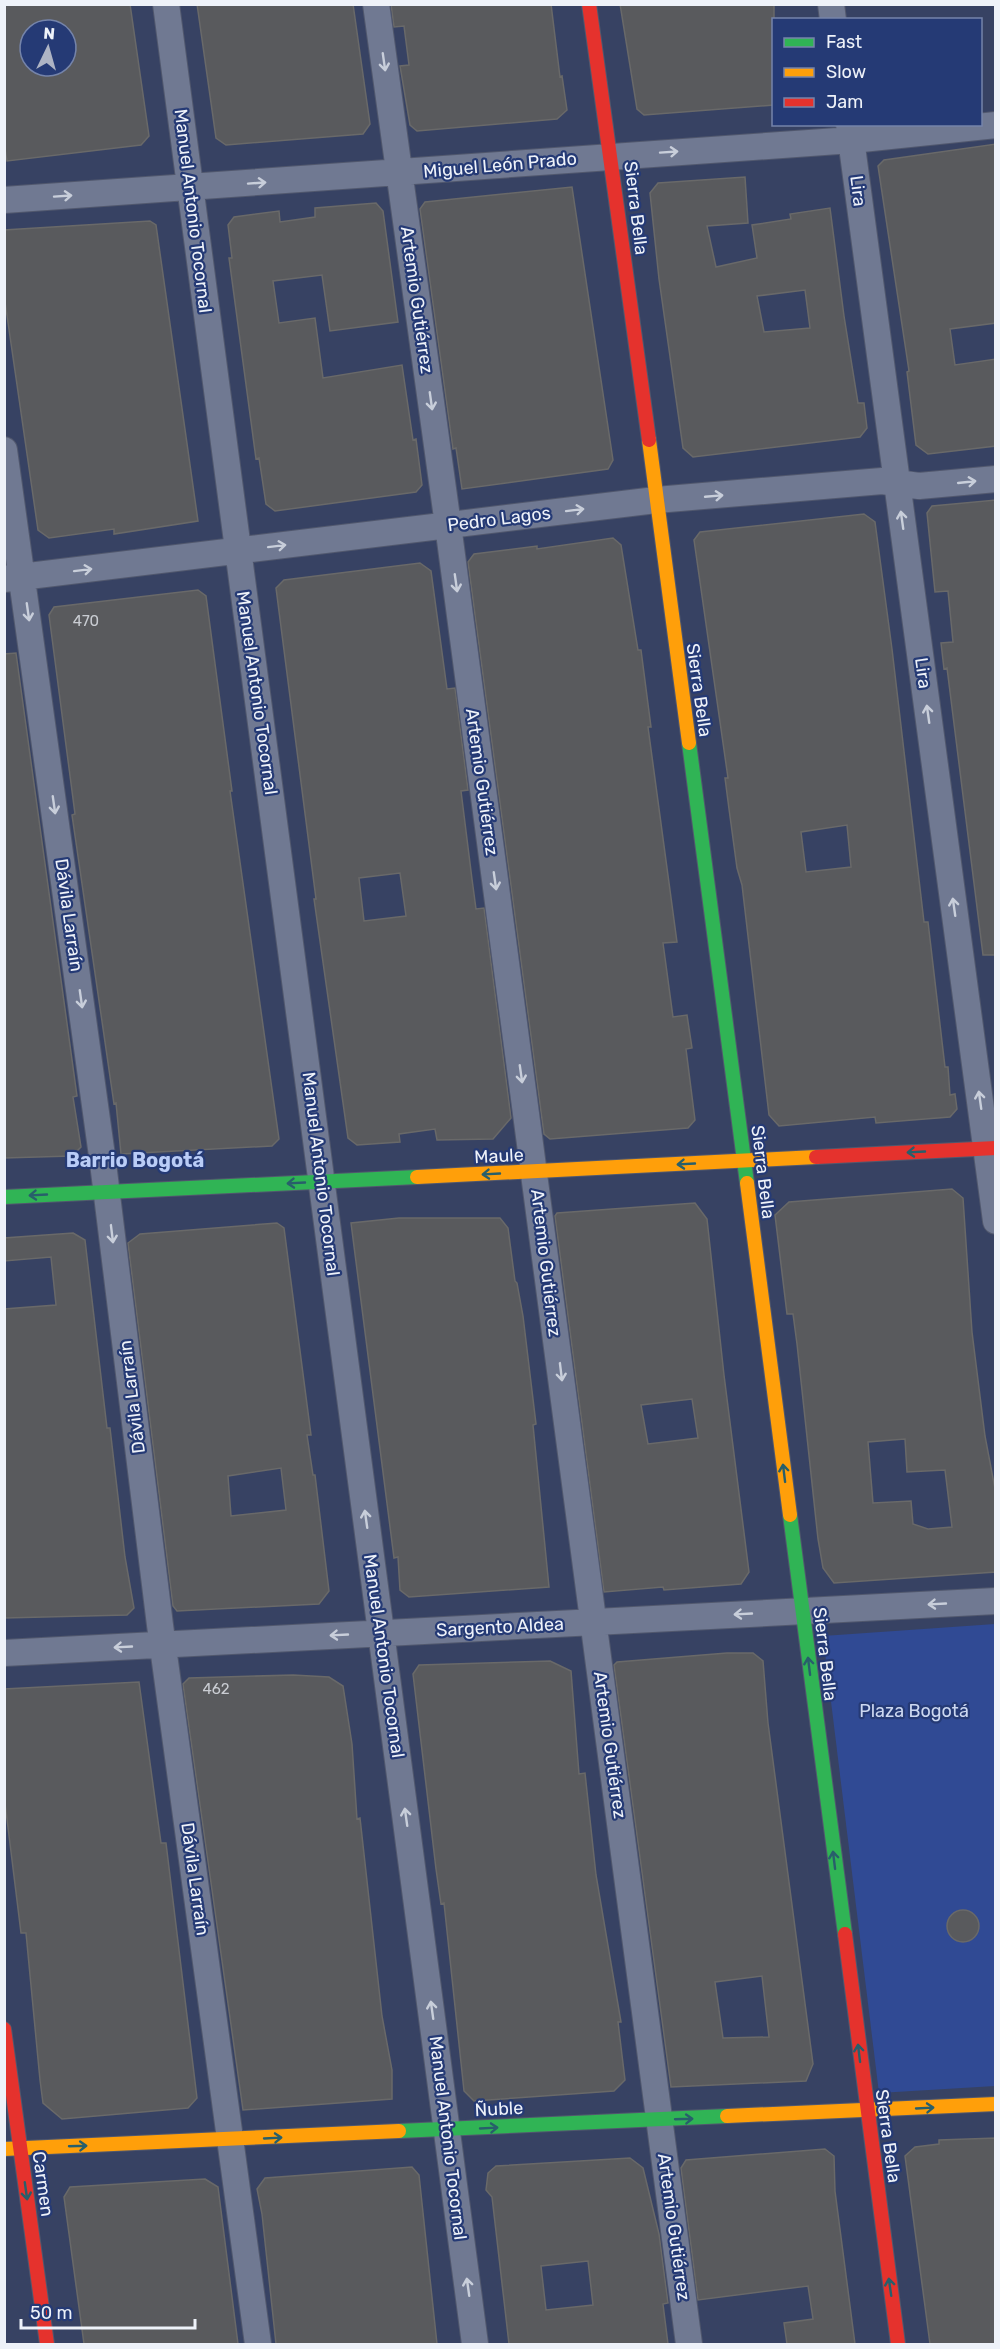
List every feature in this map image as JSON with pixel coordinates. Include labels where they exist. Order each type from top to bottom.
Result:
[{"type":"main road","name":"Sierra Bella","points":[[589,4],[744,1161],[898,2344]]},
{"type":"main road","name":"Maule","points":[[4,1197],[991,1148]]},
{"type":"main road","name":"Carmen","points":[[4,2029],[47,2344]]},
{"type":"main road","name":"Ñuble","points":[[4,2149],[996,2104]]},
{"type":"street","name":"Manuel Antonio Tocornal","points":[[166,4],[475,2344]]},
{"type":"street","name":"Artemio Gutiérrez","points":[[376,4],[448,525],[689,2344]]},
{"type":"street","name":"Miguel León Prado","points":[[4,200],[400,173],[611,156],[850,132],[975,126]]},
{"type":"street","name":"Lira","points":[[850,132],[991,1148],[996,1221]]},
{"type":"street","name":"Dávila Larraín","points":[[4,450],[14,578],[106,1192],[162,1645],[258,2344]]},
{"type":"street","name":"Pedro Lagos","points":[[14,578],[656,500],[882,481],[919,486],[996,479]]},
{"type":"street","name":"Sargento Aldea","points":[[4,1653],[996,1601]]},
{"type":"green space","name":"Plaza Bogotá","points":[[995,1624],[995,2086],[879,2093],[823,1636]]},
{"type":"building","points":[[4,4],[130,4],[149,136],[141,145],[7,161],[4,143]]},
{"type":"building","points":[[197,4],[353,4],[370,124],[363,134],[226,145],[216,138]]},
{"type":"building","points":[[391,4],[551,4],[560,77],[562,76],[567,110],[557,119],[417,131],[410,125],[400,66],[409,65],[404,26],[394,27]]},
{"type":"building","points":[[620,4],[774,4],[772,105],[644,115],[637,109]]},
{"type":"building","points":[[996,144],[996,323],[950,329],[955,365],[996,359],[996,446],[928,454],[916,445],[907,372],[909,371],[878,166],[884,160]]},
{"type":"building","points":[[745,177],[748,223],[707,226],[716,267],[757,258],[752,225],[791,219],[790,214],[830,208],[858,403],[864,403],[867,428],[860,437],[693,457],[683,448],[659,279],[650,193],[658,183]],"holes":[[[805,290],[810,328],[764,332],[757,296]]]},
{"type":"building","points":[[572,187],[613,460],[608,469],[462,489],[456,448],[453,449],[420,209],[425,202]]},
{"type":"building","points":[[376,203],[383,211],[398,322],[330,331],[322,275],[273,281],[279,323],[315,318],[323,378],[402,365],[422,485],[416,492],[275,511],[266,504],[259,458],[256,459],[229,258],[232,258],[228,225],[234,217],[279,211],[280,222],[315,217],[315,208]]},
{"type":"building","points":[[150,221],[156,225],[198,521],[114,534],[114,529],[49,538],[38,530],[4,295],[4,230]]},
{"type":"building","points":[[996,500],[996,955],[983,955],[947,668],[944,669],[941,643],[953,642],[948,591],[935,592],[927,513],[932,506]]},
{"type":"building","points":[[864,514],[875,522],[924,922],[928,922],[945,1067],[948,1067],[950,1095],[955,1094],[957,1109],[950,1117],[876,1123],[875,1117],[779,1126],[769,1115],[742,885],[737,868],[725,778],[728,778],[694,540],[700,532]],"holes":[[[847,825],[851,867],[806,872],[801,832]]]},
{"type":"building","points":[[613,538],[621,545],[638,650],[641,650],[651,727],[648,727],[677,942],[663,943],[673,1017],[687,1015],[692,1048],[686,1049],[695,1120],[688,1128],[550,1139],[544,1134],[468,562],[474,554],[537,546],[537,549]]},
{"type":"building","points":[[420,563],[431,571],[447,689],[455,688],[468,790],[461,791],[472,879],[476,909],[484,908],[511,1118],[493,1139],[437,1140],[435,1129],[399,1134],[400,1142],[357,1145],[348,1138],[314,899],[316,899],[276,588],[284,580]],"holes":[[[400,873],[406,916],[364,921],[359,878]]]},
{"type":"building","points":[[198,590],[206,596],[232,791],[230,791],[279,1139],[272,1146],[121,1154],[116,1103],[114,1104],[72,815],[75,814],[49,615],[54,607]]},
{"type":"building","points":[[16,653],[77,1096],[73,1097],[81,1147],[72,1156],[4,1158],[4,654]]},
{"type":"building","points":[[952,1189],[963,1198],[972,1332],[985,1436],[996,1494],[996,1572],[834,1583],[823,1568],[793,1314],[787,1314],[775,1215],[789,1202]],"holes":[[[905,1439],[907,1472],[945,1470],[952,1527],[928,1529],[913,1524],[911,1501],[873,1503],[868,1442]]]},
{"type":"building","points":[[695,1203],[707,1219],[749,1572],[741,1584],[604,1592],[555,1216],[557,1213]],"holes":[[[692,1399],[698,1438],[648,1444],[641,1405]]]},
{"type":"building","points":[[399,1218],[500,1218],[508,1228],[515,1281],[523,1316],[536,1424],[533,1425],[549,1587],[409,1597],[400,1590],[398,1557],[394,1558],[351,1223]]},
{"type":"building","points":[[277,1223],[284,1228],[311,1435],[307,1435],[313,1475],[315,1475],[329,1591],[319,1604],[177,1611],[173,1606],[128,1243],[140,1234]],"holes":[[[281,1468],[286,1510],[231,1516],[228,1476]]]},
{"type":"building","points":[[73,1233],[85,1240],[107,1428],[110,1428],[125,1557],[134,1608],[127,1615],[4,1618],[4,1309],[56,1305],[51,1257],[4,1261],[4,1238]]},
{"type":"building","points":[[727,1653],[753,1653],[763,1661],[768,1723],[813,2064],[806,2081],[671,2087],[614,1665],[617,1662]],"holes":[[[762,1976],[769,2037],[723,2038],[715,1982]]]},
{"type":"building","points":[[550,1661],[571,1671],[579,1774],[585,1773],[596,1875],[621,2022],[618,2022],[625,2080],[614,2091],[474,2101],[464,2091],[444,1903],[441,1904],[436,1869],[413,1674],[419,1665]]},
{"type":"building","points":[[293,1675],[329,1677],[343,1686],[352,1744],[357,1819],[360,1818],[382,2016],[392,2070],[392,2099],[243,2110],[183,1684],[189,1678]]},
{"type":"building","points":[[139,1682],[161,1843],[166,1843],[197,2098],[188,2108],[62,2119],[43,2103],[26,1933],[21,1933],[4,1795],[4,1689]]},
{"type":"building","points":[[963,1910],[974,1915],[979,1926],[974,1937],[963,1942],[952,1937],[947,1926],[952,1915]]},
{"type":"building","points":[[996,2138],[996,2344],[930,2344],[905,2156],[915,2147],[939,2144],[939,2140]]},
{"type":"building","points":[[825,2149],[834,2156],[835,2191],[855,2344],[787,2344],[784,2323],[813,2319],[808,2286],[698,2300],[681,2168],[686,2160]]},
{"type":"building","points":[[630,2158],[643,2168],[659,2234],[668,2303],[663,2304],[668,2344],[509,2344],[492,2197],[486,2190],[488,2173],[496,2166]],"holes":[[[588,2261],[593,2305],[546,2310],[541,2266]]]},
{"type":"building","points":[[412,2167],[419,2175],[437,2344],[276,2344],[262,2214],[257,2189],[265,2178]]},
{"type":"building","points":[[205,2179],[218,2187],[238,2344],[84,2344],[64,2197],[70,2187]]},
{"type":"traffic: fast","points":[[689,743],[747,1183]]},
{"type":"traffic: fast","points":[[4,1197],[417,1177]]},
{"type":"traffic: fast","points":[[790,1515],[845,1934]]},
{"type":"traffic: fast","points":[[399,2131],[727,2116]]},
{"type":"traffic: slow","points":[[649,440],[689,743]]},
{"type":"traffic: slow","points":[[417,1177],[816,1157]]},
{"type":"traffic: slow","points":[[747,1183],[790,1515]]},
{"type":"traffic: slow","points":[[727,2116],[996,2104]]},
{"type":"traffic: slow","points":[[4,2149],[399,2131]]},
{"type":"traffic: jam","points":[[589,4],[649,440]]},
{"type":"traffic: jam","points":[[816,1157],[996,1148]]},
{"type":"traffic: jam","points":[[845,1934],[898,2344]]},
{"type":"traffic: jam","points":[[4,2029],[47,2344]]},
{"type":"district","name":"Barrio Bogotá","points":[[135,1160]]}]
